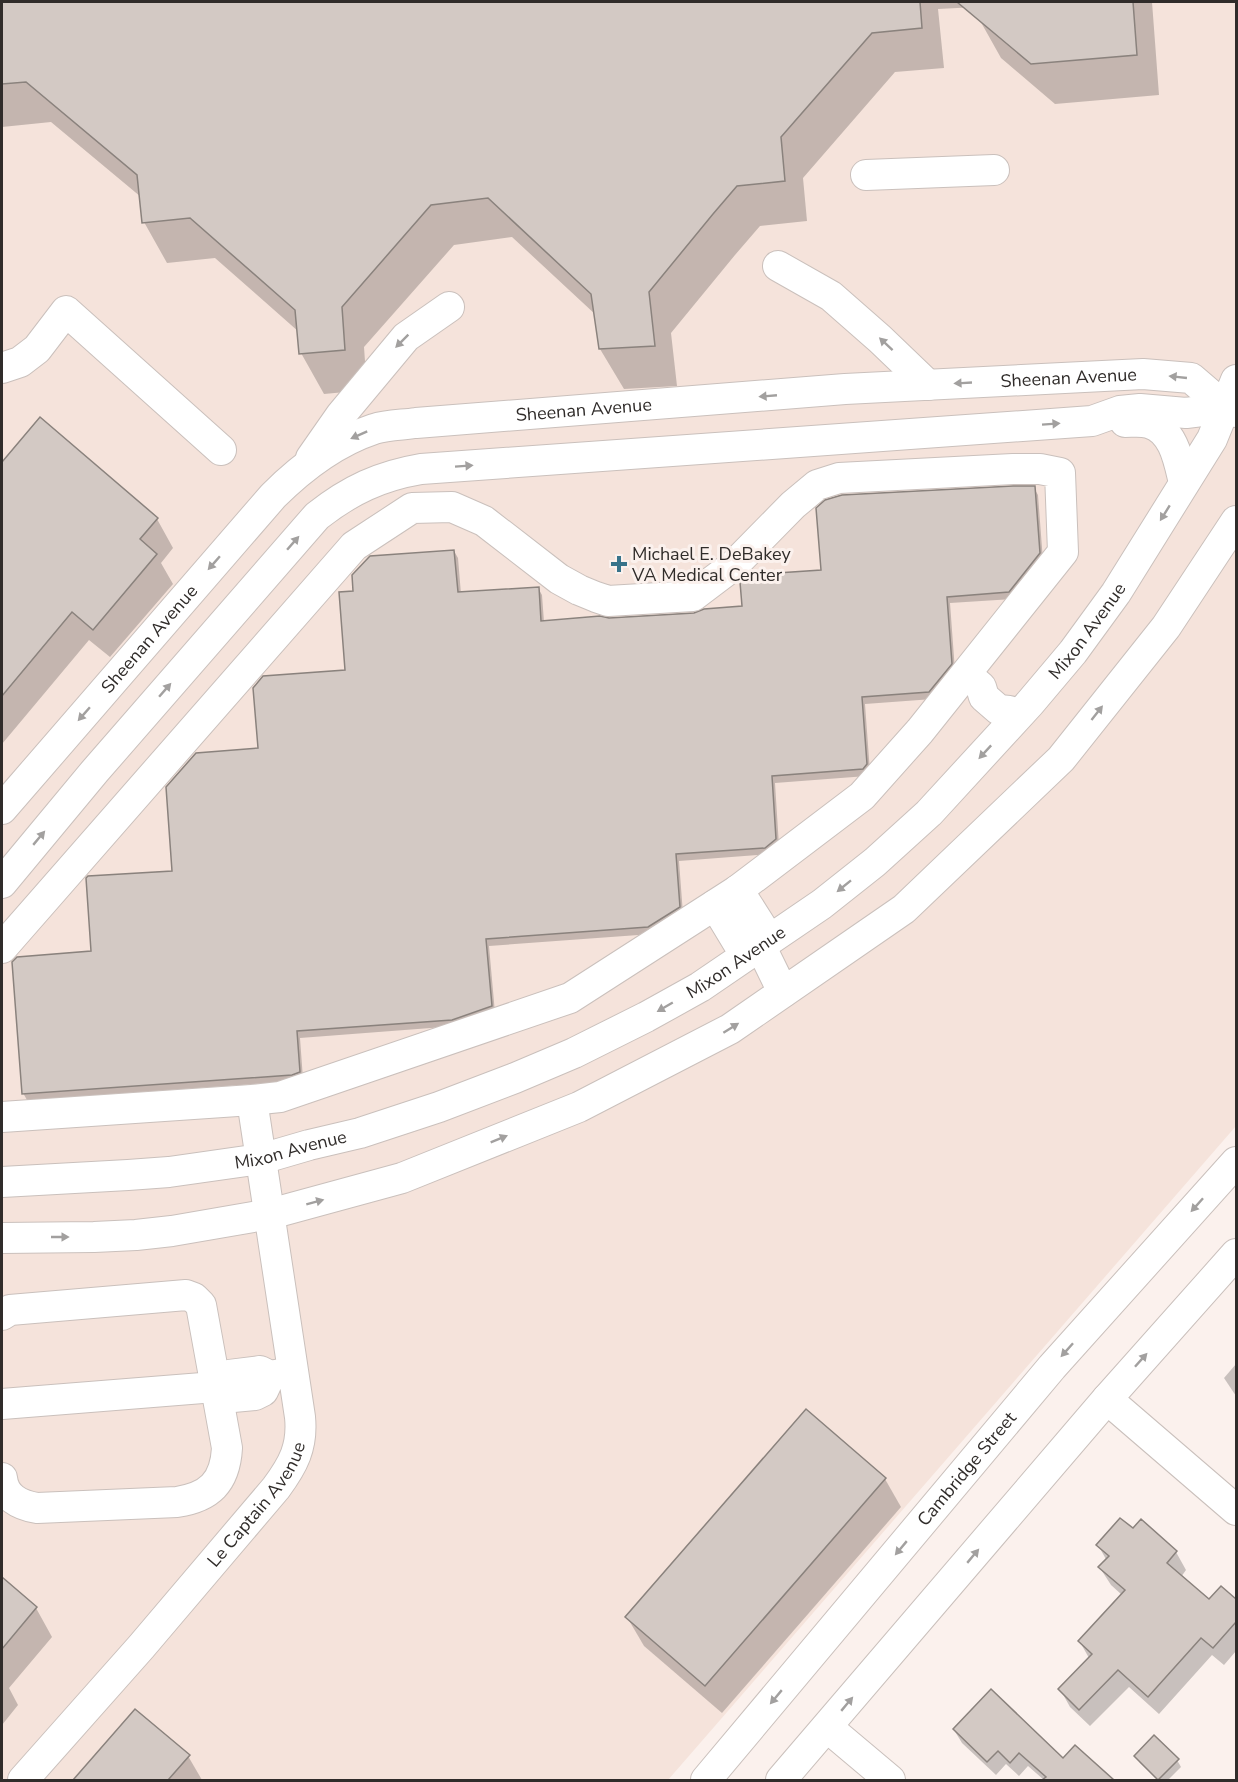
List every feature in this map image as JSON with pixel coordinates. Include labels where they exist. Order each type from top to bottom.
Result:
[{"type":"street","points":[[866,175],[993,170]]},
{"type":"street","points":[[778,266],[831,296],[928,385]]},
{"type":"street","points":[[304,468],[341,414],[406,337],[449,307]]},
{"type":"street","points":[[2,368],[20,362],[37,349],[66,311],[221,450]]},
{"type":"street","name":"Sheenan Avenue","points":[[2,808],[254,516],[289,480],[355,436],[376,428],[845,389],[1132,375],[1191,378],[1231,410]]},
{"type":"street","name":"Mixon Avenue","points":[[2,1182],[169,1172],[261,1159],[360,1133],[439,1107],[574,1053],[700,987],[822,904],[875,862],[929,813],[1013,714],[1073,652],[1116,593],[1231,410],[1236,380]]},
{"type":"street","name":"Sheenan Avenue","points":[[2,883],[95,771],[317,516],[335,502],[374,481],[421,469],[1092,421],[1120,411],[1140,409],[1186,413],[1231,410]]},
{"type":"street","points":[[1092,421],[1143,422],[1155,426],[1163,432],[1174,447],[1184,483]]},
{"type":"street","points":[[1010,427],[1013,469]]},
{"type":"street","points":[[2,948],[354,546],[412,508],[452,507],[484,520],[559,579],[579,590],[608,601],[693,596],[734,565],[793,506],[818,485],[839,478],[1013,469],[1040,469],[1060,473],[1063,552],[974,681],[920,731],[862,796],[726,897],[570,998],[280,1097],[2,1117]]},
{"type":"street","points":[[2,1238],[136,1235],[172,1231],[270,1214],[402,1178],[579,1107],[730,1029],[904,909],[1061,759],[1166,627],[1236,521]]},
{"type":"street","points":[[974,681],[992,688],[1007,701],[1013,714]]},
{"type":"street","points":[[63,738],[95,771]]},
{"type":"street","points":[[726,897],[761,926],[761,947],[783,992]]},
{"type":"street","name":"Le Captain Avenue","points":[[23,1780],[141,1647],[276,1488],[297,1452],[301,1440],[300,1417],[281,1374],[270,1214],[252,1100]]},
{"type":"street","name":"Cambridge Street","points":[[706,1780],[1052,1366],[1236,1162]]},
{"type":"street","points":[[781,1780],[1107,1399],[1236,1254]]},
{"type":"street","points":[[2,1315],[10,1310],[186,1295],[194,1298],[201,1305],[227,1448],[224,1469],[213,1488],[193,1499],[177,1502],[37,1508],[17,1502],[8,1496],[2,1485],[2,1478]]},
{"type":"street","points":[[2,1404],[215,1388],[229,1375],[260,1371],[281,1374]]},
{"type":"street","points":[[1107,1399],[1236,1510]]},
{"type":"street","points":[[827,1727],[890,1780]]},
{"type":"shaded area","name":"Michael E. DeBakey VA Medical Center","points":[[2,2],[1236,2],[1236,1126],[668,1780],[2,1780]]},
{"type":"building","points":[[2,2],[920,2],[922,28],[872,33],[781,137],[785,181],[737,186],[713,214],[649,292],[655,346],[599,349],[591,294],[488,198],[431,205],[342,307],[345,350],[299,354],[295,310],[190,218],[142,223],[137,175],[26,82],[2,84]]},
{"type":"building","points":[[957,2],[1133,2],[1137,55],[1031,64]]},
{"type":"building","points":[[40,417],[158,518],[140,539],[157,554],[93,630],[72,612],[2,696],[2,462]]},
{"type":"building","points":[[1035,486],[1040,553],[1009,592],[947,597],[952,664],[929,692],[862,697],[867,764],[863,769],[772,776],[776,839],[765,848],[676,854],[680,907],[648,927],[486,939],[492,1006],[452,1020],[297,1031],[300,1072],[292,1075],[22,1094],[12,962],[17,957],[91,951],[86,878],[88,876],[172,871],[166,787],[196,753],[258,748],[253,688],[263,676],[345,670],[339,592],[353,591],[352,575],[370,556],[454,550],[458,592],[539,587],[541,621],[600,616],[609,618],[694,613],[704,609],[742,606],[740,582],[748,575],[821,570],[816,508],[825,500],[842,495]]},
{"type":"building","points":[[806,1409],[886,1478],[705,1686],[625,1617]]},
{"type":"building","points":[[1120,1518],[1133,1528],[1141,1519],[1177,1551],[1167,1563],[1209,1599],[1221,1586],[1236,1599],[1236,1622],[1213,1648],[1201,1638],[1148,1697],[1118,1670],[1079,1710],[1058,1689],[1092,1654],[1078,1641],[1125,1590],[1098,1567],[1109,1556],[1096,1545]]},
{"type":"building","points":[[2,1577],[37,1607],[2,1649]]},
{"type":"building","points":[[991,1689],[1063,1758],[1075,1745],[1114,1780],[1042,1780],[1046,1777],[1019,1753],[1010,1763],[998,1751],[987,1762],[953,1729]]},
{"type":"building","points":[[135,1709],[190,1755],[168,1780],[73,1780]]},
{"type":"building","points":[[1154,1735],[1179,1759],[1158,1780],[1134,1756]]},
{"type":"place","name":"Michael E. DeBakey VA Medical Center","points":[[619,564]]}]
